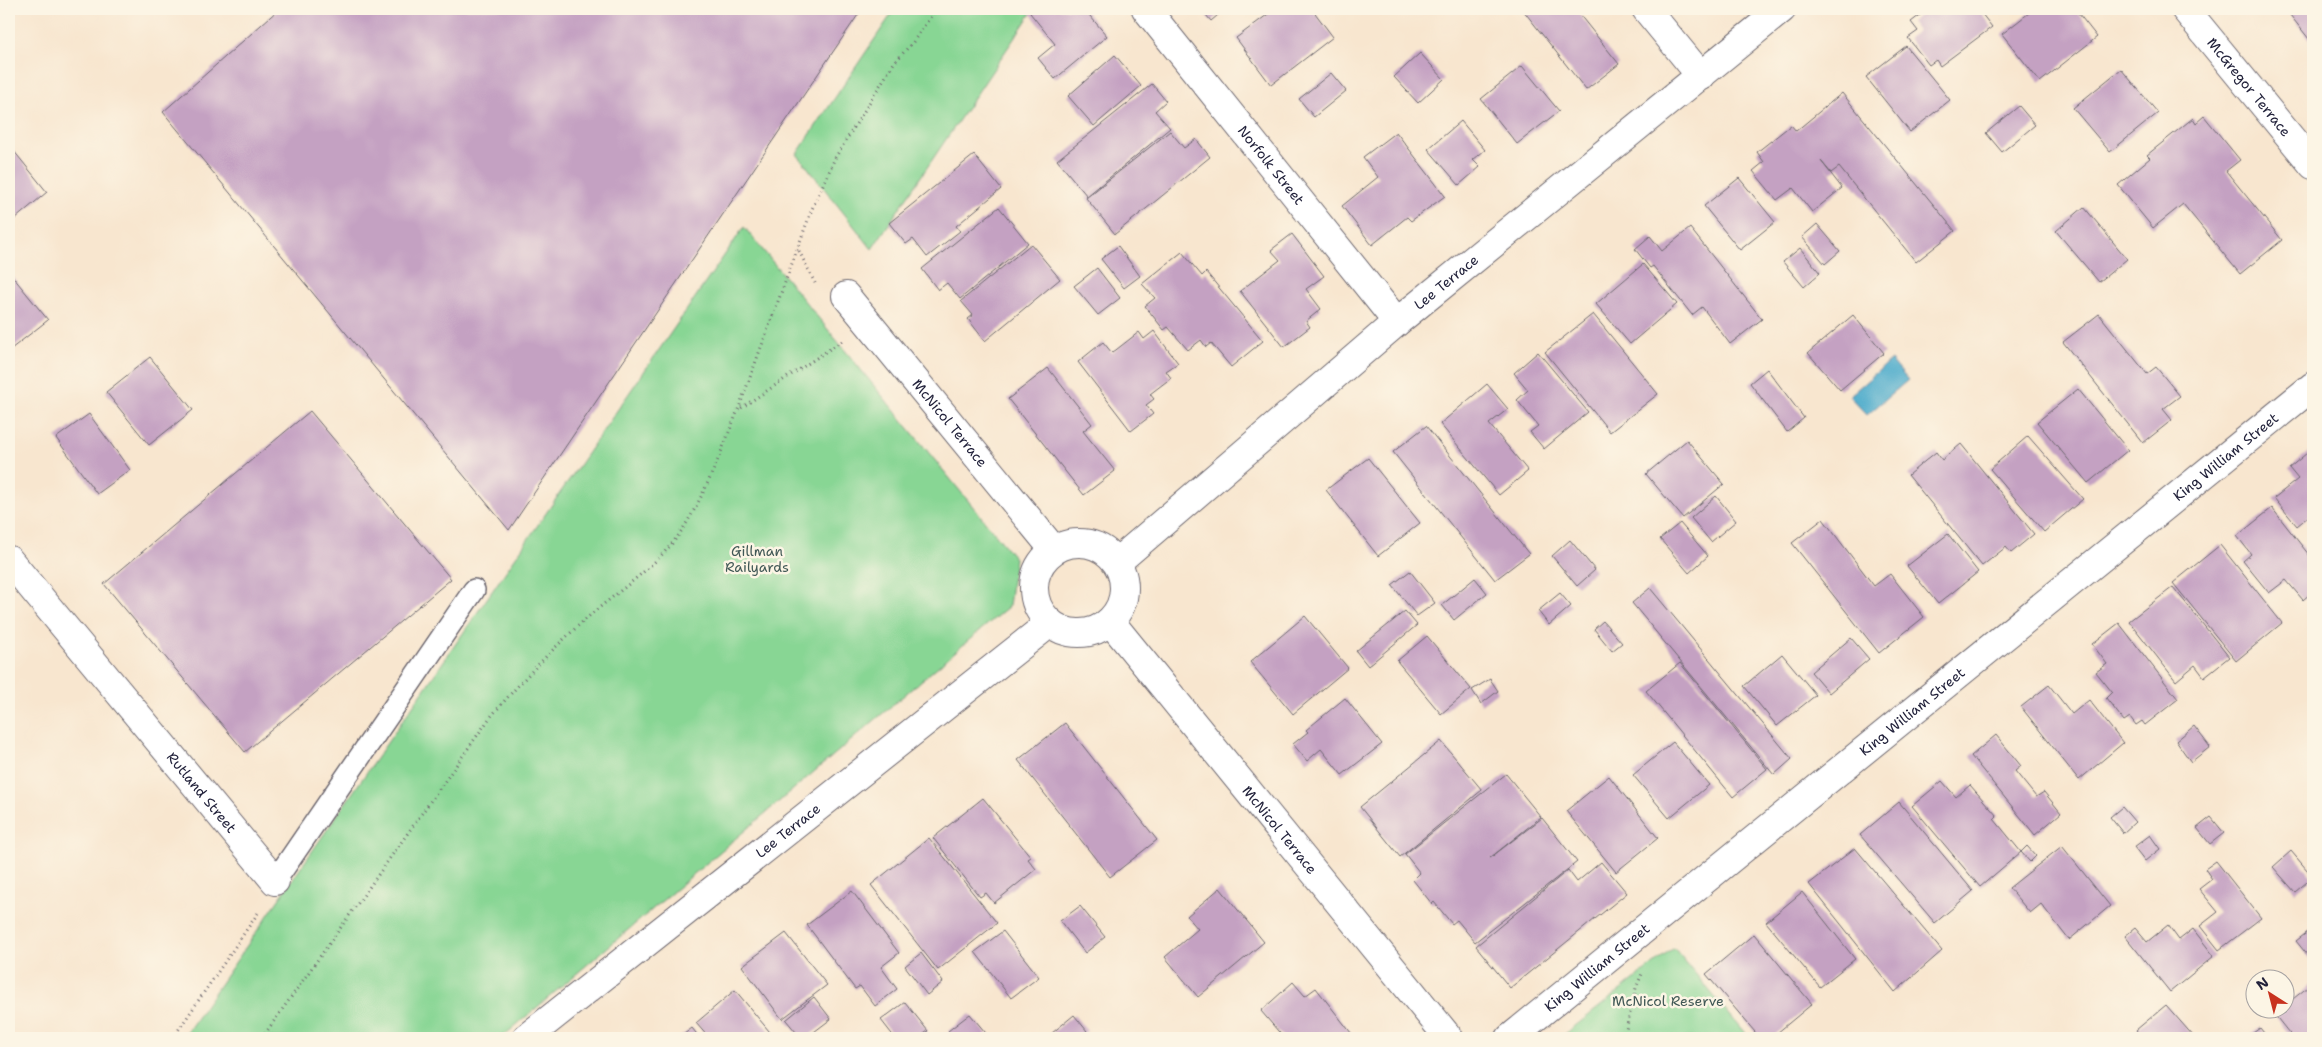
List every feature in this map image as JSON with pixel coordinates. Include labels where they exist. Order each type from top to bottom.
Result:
[{"type":"street","name":"Norfolk Street","points":[[1146,9],[1397,322]]},
{"type":"street","points":[[1646,9],[1701,76]]},
{"type":"street","name":"Lee Terrace","points":[[1118,562],[1397,322],[1782,9]]},
{"type":"street","name":"McGregor Terrace","points":[[2185,9],[2313,165]]},
{"type":"street","name":"McNicol Terrace","points":[[846,296],[1054,550]]},
{"type":"street","name":"King William Street","points":[[1510,1038],[2313,386]]},
{"type":"street","points":[[1081,542],[1095,545],[1108,552],[1118,562],[1125,586],[1124,600],[1119,611],[1100,629],[1081,633],[1062,630],[1050,623],[1041,613],[1035,600],[1034,586],[1037,572],[1043,560],[1054,550],[1067,544],[1081,542]]},
{"type":"street","name":"Rutland Street","points":[[9,560],[275,881]]},
{"type":"street","name":"McNicol Terrace","points":[[1110,621],[1449,1038]]},
{"type":"street","name":"Lee Terrace","points":[[526,1038],[1050,623]]},
{"type":"lane","points":[[275,881],[474,590]]},
{"type":"path","points":[[262,1038],[489,719],[516,687],[545,658],[586,618],[648,566],[684,528],[710,476],[738,410],[812,209],[835,158],[894,63],[913,42],[936,9]]},
{"type":"path","points":[[738,410],[869,323]]},
{"type":"path","points":[[173,1038],[270,895],[275,881]]},
{"type":"path","points":[[1624,1038],[1636,988],[1645,969]]},
{"type":"green space","points":[[895,9],[1034,9],[872,249],[797,154]]},
{"type":"green space","name":"Gillman Railyards","points":[[744,227],[1015,558],[1009,606],[501,1038],[183,1038]]},
{"type":"green space","name":"McNicol Reserve","points":[[1674,948],[1749,1038],[1560,1038]]},
{"type":"water","points":[[1891,360],[1908,380],[1867,415],[1849,396]]},
{"type":"building","points":[[279,9],[862,9],[509,530],[163,112]]},
{"type":"building","points":[[1035,9],[1084,9],[1107,36],[1055,79],[1038,58],[1055,44],[1030,13]]},
{"type":"building","points":[[1201,9],[1225,9],[1211,21]]},
{"type":"building","points":[[1275,9],[1312,9],[1333,37],[1271,85],[1236,38]]},
{"type":"building","points":[[1575,9],[1619,64],[1586,90],[1523,10]]},
{"type":"building","points":[[1928,9],[1978,9],[1992,27],[1940,66],[1936,60],[1929,65],[1908,38],[1918,31],[1911,22]]},
{"type":"building","points":[[2034,9],[2075,9],[2097,37],[2040,82],[2002,34]]},
{"type":"building","points":[[2299,9],[2313,9],[2313,44],[2290,15]]},
{"type":"building","points":[[1906,46],[1950,100],[1910,132],[1866,77]]},
{"type":"building","points":[[1420,53],[1444,79],[1418,103],[1394,77]]},
{"type":"building","points":[[1115,55],[1141,86],[1094,126],[1068,96]]},
{"type":"building","points":[[1522,66],[1559,111],[1517,144],[1481,99]]},
{"type":"building","points":[[2121,69],[2158,113],[2110,152],[2073,108]]},
{"type":"building","points":[[1331,73],[1346,91],[1314,117],[1299,99]]},
{"type":"building","points":[[1152,84],[1166,101],[1155,111],[1170,128],[1087,196],[1057,160]]},
{"type":"building","points":[[1842,93],[1955,231],[1916,262],[1839,167],[1831,173],[1821,161],[1842,188],[1812,212],[1793,188],[1777,200],[1753,171],[1764,162],[1757,152],[1791,125],[1796,131]]},
{"type":"building","points":[[2019,106],[2035,125],[2002,152],[1986,133]]},
{"type":"building","points":[[2204,116],[2240,160],[2226,171],[2282,240],[2240,274],[2183,204],[2153,228],[2118,185],[2150,158],[2147,155],[2193,118],[2196,123]]},
{"type":"building","points":[[1461,121],[1485,150],[1473,160],[1480,167],[1459,185],[1428,149]]},
{"type":"building","points":[[1170,131],[1184,148],[1196,139],[1210,157],[1115,234],[1086,198]]},
{"type":"building","points":[[1396,132],[1445,196],[1411,221],[1407,217],[1372,245],[1342,206],[1378,177],[1363,157]]},
{"type":"building","points":[[9,145],[47,192],[9,224]]},
{"type":"building","points":[[974,155],[1001,189],[956,226],[960,231],[927,257],[913,239],[906,244],[889,223]]},
{"type":"building","points":[[1739,178],[1775,222],[1740,250],[1704,206]]},
{"type":"building","points":[[999,207],[1028,243],[960,299],[947,283],[938,290],[922,269]]},
{"type":"building","points":[[2084,207],[2127,259],[2099,282],[2056,231]]},
{"type":"building","points":[[1817,224],[1840,251],[1825,264],[1802,237]]},
{"type":"building","points":[[1690,228],[1762,319],[1730,344],[1702,307],[1692,315],[1653,266],[1650,268],[1635,249],[1650,236],[1662,251]]},
{"type":"building","points":[[1292,234],[1324,276],[1306,289],[1321,309],[1306,321],[1310,327],[1284,347],[1240,291],[1280,260],[1271,250]]},
{"type":"building","points":[[1031,244],[1060,279],[985,341],[968,319],[973,315],[961,301]]},
{"type":"building","points":[[1118,246],[1140,276],[1124,288],[1101,259]]},
{"type":"building","points":[[1800,248],[1820,273],[1804,287],[1783,262]]},
{"type":"building","points":[[1182,252],[1202,276],[1206,272],[1263,341],[1231,367],[1211,343],[1206,347],[1201,340],[1188,350],[1168,327],[1164,330],[1145,306],[1155,298],[1142,284]]},
{"type":"building","points":[[1643,264],[1677,304],[1630,344],[1596,304]]},
{"type":"building","points":[[1097,268],[1120,298],[1098,315],[1074,286]]},
{"type":"building","points":[[9,272],[48,320],[11,349],[9,346]]},
{"type":"building","points":[[1593,314],[1658,394],[1610,432],[1545,352]]},
{"type":"building","points":[[2099,314],[2147,374],[2156,367],[2180,396],[2163,409],[2172,420],[2143,443],[2063,342]]},
{"type":"building","points":[[1853,315],[1884,353],[1840,390],[1808,353]]},
{"type":"building","points":[[1154,331],[1178,363],[1166,371],[1171,378],[1150,394],[1154,399],[1146,405],[1153,414],[1131,431],[1078,362],[1103,342],[1112,353],[1139,332],[1144,339]]},
{"type":"building","points":[[1538,352],[1588,412],[1544,449],[1530,432],[1538,426],[1517,400],[1528,390],[1514,373]]},
{"type":"building","points":[[150,357],[193,410],[149,445],[106,392]]},
{"type":"building","points":[[1048,368],[1092,424],[1083,431],[1115,471],[1084,495],[1008,399]]},
{"type":"building","points":[[1767,369],[1804,418],[1787,432],[1750,383]]},
{"type":"building","points":[[1487,384],[1508,409],[1489,424],[1528,471],[1499,495],[1440,424]]},
{"type":"building","points":[[2078,389],[2128,450],[2088,483],[2037,422]]},
{"type":"building","points":[[310,411],[451,579],[245,752],[104,584]]},
{"type":"building","points":[[89,414],[130,470],[97,494],[56,438]]},
{"type":"building","points":[[1426,426],[1529,554],[1495,580],[1393,452]]},
{"type":"building","points":[[2028,436],[2083,499],[2044,532],[1990,469]]},
{"type":"building","points":[[1687,440],[1724,484],[1683,518],[1646,474]]},
{"type":"building","points":[[1961,444],[2034,534],[2011,553],[2006,547],[1982,566],[1908,475],[1936,452],[1942,460]]},
{"type":"building","points":[[2313,448],[2313,521],[2309,516],[2297,526],[2274,498],[2298,479],[2289,468]]},
{"type":"building","points":[[1368,458],[1420,523],[1378,556],[1326,490]]},
{"type":"building","points":[[1716,496],[1736,521],[1711,542],[1691,518]]},
{"type":"building","points":[[2272,508],[2313,560],[2313,591],[2303,600],[2286,580],[2269,593],[2243,561],[2251,554],[2237,536]]},
{"type":"building","points":[[1823,519],[1874,586],[1890,574],[1924,617],[1879,653],[1792,543]]},
{"type":"building","points":[[1680,523],[1708,556],[1689,573],[1660,539]]},
{"type":"building","points":[[1948,534],[1978,572],[1938,604],[1907,566]]},
{"type":"building","points":[[1570,540],[1595,570],[1577,586],[1552,556]]},
{"type":"building","points":[[2220,545],[2282,623],[2236,661],[2173,583]]},
{"type":"building","points":[[1410,571],[1435,603],[1417,616],[1392,585]]},
{"type":"building","points":[[1475,578],[1487,593],[1454,620],[1442,605]]},
{"type":"building","points":[[2173,587],[2229,657],[2204,677],[2195,665],[2176,681],[2129,621]]},
{"type":"building","points":[[1650,588],[1792,759],[1774,775],[1632,603]]},
{"type":"building","points":[[1560,593],[1571,606],[1549,625],[1538,611]]},
{"type":"building","points":[[1405,611],[1417,625],[1368,666],[1356,651]]},
{"type":"building","points":[[1305,616],[1348,668],[1293,714],[1250,662]]},
{"type":"building","points":[[1603,621],[1622,643],[1612,651],[1594,629]]},
{"type":"building","points":[[2119,623],[2178,699],[2145,725],[2142,721],[2136,725],[2130,717],[2124,721],[2106,698],[2112,692],[2096,672],[2107,664],[2092,644]]},
{"type":"building","points":[[1427,636],[1471,689],[1441,714],[1397,661]]},
{"type":"building","points":[[1851,638],[1869,659],[1829,693],[1811,672]]},
{"type":"building","points":[[1782,654],[1816,695],[1777,726],[1744,686]]},
{"type":"building","points":[[1680,663],[1767,769],[1733,797],[1646,691]]},
{"type":"building","points":[[1490,679],[1498,691],[1481,704],[1472,690]]},
{"type":"building","points":[[2049,685],[2072,714],[2089,700],[2123,743],[2079,780],[2021,707]]},
{"type":"building","points":[[1345,698],[1382,744],[1342,775],[1321,749],[1307,761],[1293,744],[1308,732],[1306,730]]},
{"type":"building","points":[[1065,723],[1157,840],[1110,877],[1018,760]]},
{"type":"building","points":[[2194,726],[2210,747],[2191,762],[2176,741]]},
{"type":"building","points":[[1996,735],[2021,766],[2015,771],[2036,797],[2044,792],[2061,813],[2035,835],[1971,756]]},
{"type":"building","points":[[1441,741],[1482,790],[1400,857],[1360,807]]},
{"type":"building","points":[[1673,742],[1709,785],[1669,818],[1633,775]]},
{"type":"building","points":[[1506,774],[1541,817],[1490,858],[1542,818],[1577,862],[1475,942],[1457,920],[1452,924],[1434,902],[1432,904],[1413,880],[1420,873],[1405,854]]},
{"type":"building","points":[[1609,776],[1658,838],[1616,872],[1566,811]]},
{"type":"building","points":[[1942,781],[1956,797],[1970,785],[1997,816],[1994,819],[2021,852],[1980,887],[1912,806]]},
{"type":"building","points":[[983,798],[1031,857],[1028,859],[1036,869],[994,903],[986,893],[980,897],[933,838]]},
{"type":"building","points":[[1899,802],[1973,891],[1935,923],[1860,835]]},
{"type":"building","points":[[2122,807],[2135,822],[2123,833],[2110,817]]},
{"type":"building","points":[[2211,817],[2224,833],[2210,844],[2197,828]]},
{"type":"building","points":[[2150,835],[2160,849],[2145,861],[2134,847]]},
{"type":"building","points":[[929,838],[997,923],[938,970],[871,885]]},
{"type":"building","points":[[2027,846],[2036,856],[2030,862],[2021,852]]},
{"type":"building","points":[[2062,846],[2110,906],[2069,940],[2041,904],[2030,913],[2009,888]]},
{"type":"building","points":[[1855,848],[1942,951],[1895,992],[1809,884]]},
{"type":"building","points":[[2291,851],[2313,877],[2295,892],[2273,867]]},
{"type":"building","points":[[2216,861],[2261,918],[2219,950],[2200,926],[2218,912],[2199,889],[2212,879],[2205,869]]},
{"type":"building","points":[[1601,862],[1627,893],[1510,988],[1476,946],[1568,870],[1577,882]]},
{"type":"building","points":[[1220,888],[1264,942],[1198,997],[1165,957],[1198,929],[1187,916]]},
{"type":"building","points":[[852,891],[899,953],[881,967],[897,989],[875,1006],[860,986],[855,989],[807,925]]},
{"type":"building","points":[[1802,892],[1855,959],[1820,987],[1766,922]]},
{"type":"building","points":[[1080,906],[1105,937],[1085,953],[1060,921]]},
{"type":"building","points":[[2168,925],[2179,940],[2193,929],[2214,956],[2170,992],[2125,936],[2135,928],[2147,942]]},
{"type":"building","points":[[2313,928],[2313,962],[2296,941]]},
{"type":"building","points":[[1003,931],[1039,977],[1011,998],[975,952]]},
{"type":"building","points":[[786,933],[827,985],[782,1019],[742,966]]},
{"type":"building","points":[[1754,934],[1812,1004],[1771,1038],[1760,1038],[1706,974]]},
{"type":"building","points":[[921,953],[943,982],[927,995],[905,966]]},
{"type":"building","points":[[1293,982],[1305,996],[1316,988],[1355,1038],[1284,1038],[1261,1011]]},
{"type":"building","points":[[2313,983],[2313,1038],[2293,1038],[2279,1020],[2294,1020],[2294,998]]},
{"type":"building","points":[[735,990],[773,1038],[709,1038],[696,1023]]},
{"type":"building","points":[[814,997],[831,1019],[806,1038],[801,1038],[786,1020]]},
{"type":"building","points":[[905,1002],[928,1031],[918,1038],[895,1038],[881,1020]]},
{"type":"building","points":[[2166,1005],[2195,1038],[2143,1038],[2136,1030]]},
{"type":"building","points":[[970,1014],[990,1038],[954,1038],[948,1031]]},
{"type":"building","points":[[1074,1015],[1087,1031],[1078,1038],[1046,1038]]},
{"type":"building","points":[[692,1028],[700,1038],[679,1038]]},
{"type":"building","points":[[2260,1028],[2268,1038],[2246,1038]]}]
